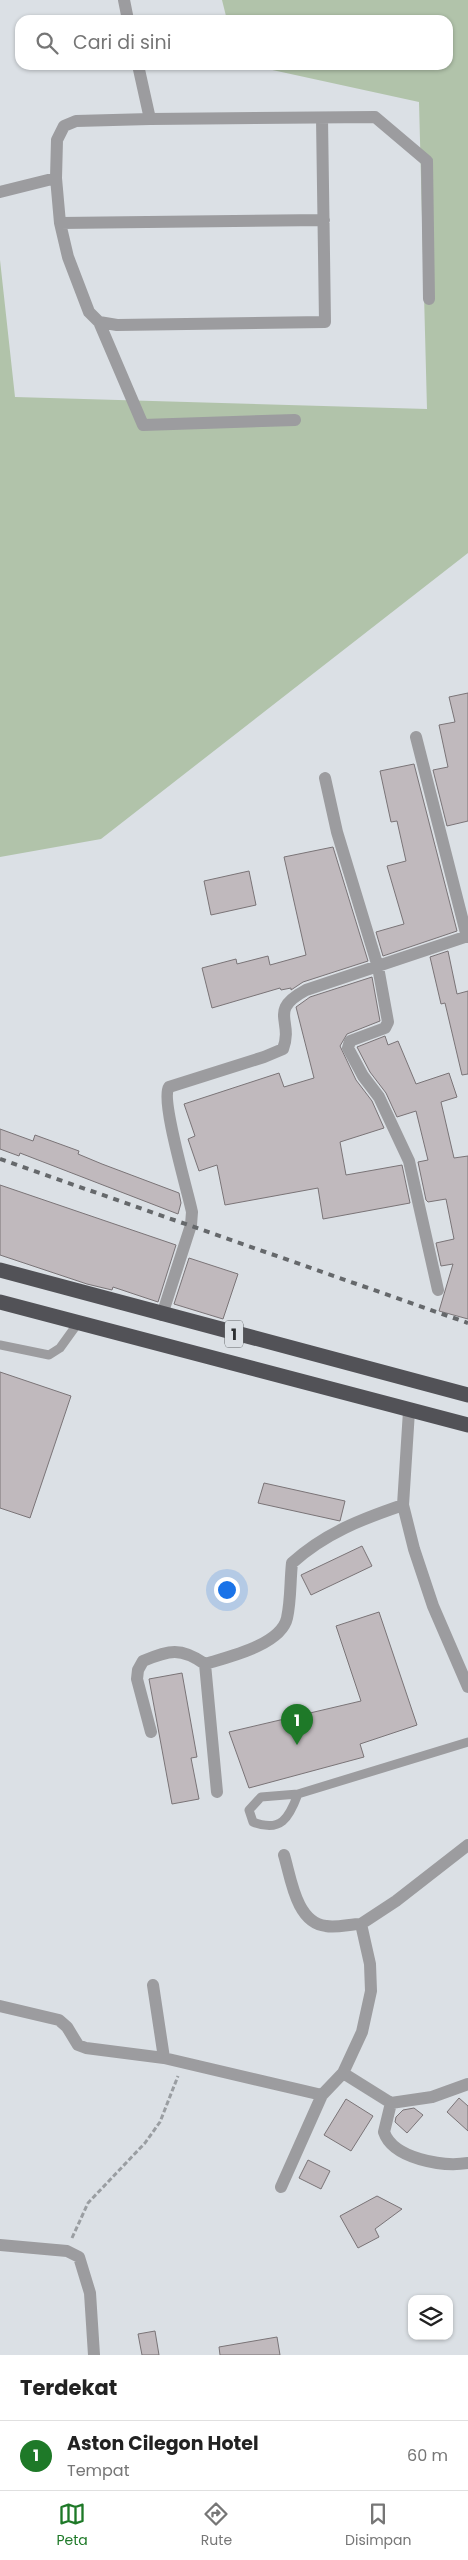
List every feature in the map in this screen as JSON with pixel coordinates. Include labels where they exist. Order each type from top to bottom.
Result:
[{"type":"highway","name":"1","points":[[0,1270],[162,1315],[468,1395]]},
{"type":"highway","name":"1","points":[[3,1306],[186,1350],[409,1411],[468,1425]]},
{"type":"street","points":[[124,0],[127,15]]},
{"type":"street","points":[[139,70],[150,119]]},
{"type":"street","points":[[295,420],[143,425],[99,322],[89,312],[68,257],[60,224],[56,178],[57,140],[64,126],[76,121],[375,117],[427,161],[429,299]]},
{"type":"street","points":[[99,322],[117,325],[324,322],[322,118]]},
{"type":"street","points":[[0,192],[56,178]]},
{"type":"street","points":[[60,224],[324,220]]},
{"type":"street","points":[[162,1315],[191,1225],[192,1212],[168,1115],[166,1090],[174,1084],[264,1057],[283,1049],[286,1041],[283,1015],[286,1006],[293,997],[306,990],[468,937],[416,737]]},
{"type":"street","points":[[325,778],[337,832],[378,967],[388,1026],[350,1041],[348,1048],[362,1076],[378,1098],[409,1160],[438,1290]]},
{"type":"street","points":[[409,1411],[403,1505],[414,1549],[434,1606],[468,1687]]},
{"type":"street","points":[[205,1664],[258,1648],[274,1635],[287,1620],[292,1563],[307,1549],[333,1533],[403,1505]]},
{"type":"street","points":[[151,1732],[137,1678],[138,1670],[143,1661],[177,1651],[190,1653],[205,1664],[217,1792]]},
{"type":"street","points":[[284,1855],[301,1911],[314,1922],[325,1926],[361,1924],[396,1901],[468,1845]]},
{"type":"street","points":[[281,2187],[322,2095],[343,2073],[362,2032],[371,1991],[370,1964],[361,1924]]},
{"type":"street","points":[[153,1985],[164,2058]]},
{"type":"street","points":[[0,2006],[60,2020],[67,2026],[78,2045],[86,2048],[164,2058],[183,2064],[322,2095]]},
{"type":"street","points":[[343,2073],[391,2103],[432,2097],[468,2084]]},
{"type":"street","points":[[391,2103],[384,2132],[391,2145],[404,2152],[444,2164],[468,2163]]},
{"type":"street","points":[[0,2245],[67,2251],[79,2257],[84,2267],[90,2293],[94,2355]]},
{"type":"lane","points":[[0,1345],[49,1355],[60,1348],[78,1323]]},
{"type":"lane","points":[[298,1794],[290,1815],[277,1825],[264,1826],[253,1822],[249,1810],[261,1797],[298,1794],[468,1742]]},
{"type":"path","points":[[67,2251],[88,2203],[145,2143],[160,2122],[183,2064]]},
{"type":"green space","points":[[222,0],[468,0],[468,553],[101,839],[0,857],[0,260],[15,397],[427,409],[419,102],[273,70],[453,70],[453,15],[226,15]]},
{"type":"building","points":[[468,693],[468,821],[447,826],[433,770],[448,767],[439,725],[455,722],[449,697]]},
{"type":"building","points":[[414,764],[457,931],[383,956],[376,932],[404,924],[387,866],[406,861],[397,821],[391,822],[380,771]]},
{"type":"building","points":[[333,847],[368,961],[303,982],[291,990],[291,988],[281,990],[280,988],[212,1008],[202,968],[236,959],[237,964],[268,956],[270,965],[306,955],[284,857]]},
{"type":"building","points":[[249,871],[256,905],[211,915],[204,881]]},
{"type":"building","points":[[448,951],[457,994],[468,991],[468,1074],[462,1075],[445,1003],[441,1004],[430,957]]},
{"type":"building","points":[[372,977],[380,1021],[347,1034],[340,1046],[356,1080],[372,1101],[384,1128],[340,1142],[346,1175],[402,1165],[410,1203],[323,1219],[318,1188],[225,1205],[217,1165],[199,1171],[188,1139],[195,1136],[184,1104],[279,1073],[284,1087],[314,1078],[296,1007],[310,997]]},
{"type":"building","points":[[385,1036],[388,1045],[398,1041],[416,1084],[449,1073],[457,1097],[441,1102],[454,1158],[468,1156],[468,1319],[439,1311],[453,1264],[441,1266],[436,1243],[454,1239],[446,1199],[428,1202],[426,1200],[418,1162],[428,1160],[416,1111],[397,1117],[386,1093],[370,1072],[357,1047]]},
{"type":"building","points":[[0,1129],[33,1141],[35,1135],[79,1151],[78,1154],[102,1164],[179,1193],[181,1203],[178,1214],[20,1153],[19,1156],[0,1149]]},
{"type":"building","points":[[0,1185],[176,1245],[158,1302],[113,1287],[112,1290],[87,1284],[0,1255]]},
{"type":"building","points":[[189,1258],[238,1274],[223,1319],[174,1304]]},
{"type":"building","points":[[0,1372],[71,1396],[30,1518],[0,1508]]},
{"type":"building","points":[[264,1483],[345,1501],[340,1521],[258,1503]]},
{"type":"building","points":[[362,1546],[372,1566],[311,1595],[301,1575]]},
{"type":"building","points":[[379,1612],[417,1725],[360,1744],[364,1757],[249,1788],[229,1732],[361,1701],[336,1626]]},
{"type":"building","points":[[182,1673],[197,1757],[191,1758],[199,1799],[172,1804],[149,1679]]},
{"type":"building","points":[[459,2098],[468,2106],[468,2131],[447,2112]]},
{"type":"building","points":[[346,2099],[373,2116],[351,2151],[324,2135]]},
{"type":"building","points":[[414,2108],[423,2115],[407,2133],[395,2122],[396,2117],[403,2110]]},
{"type":"building","points":[[308,2160],[330,2171],[321,2189],[299,2178]]},
{"type":"building","points":[[377,2196],[402,2209],[375,2229],[379,2237],[358,2248],[340,2216]]},
{"type":"building","points":[[155,2331],[159,2355],[142,2355],[138,2334]]},
{"type":"building","points":[[277,2337],[280,2355],[220,2355],[219,2347]]},
{"type":"railway","points":[[0,1159],[468,1323]]},
{"type":"place","name":"Aston Cilegon Hotel","points":[[297,1745]]}]
